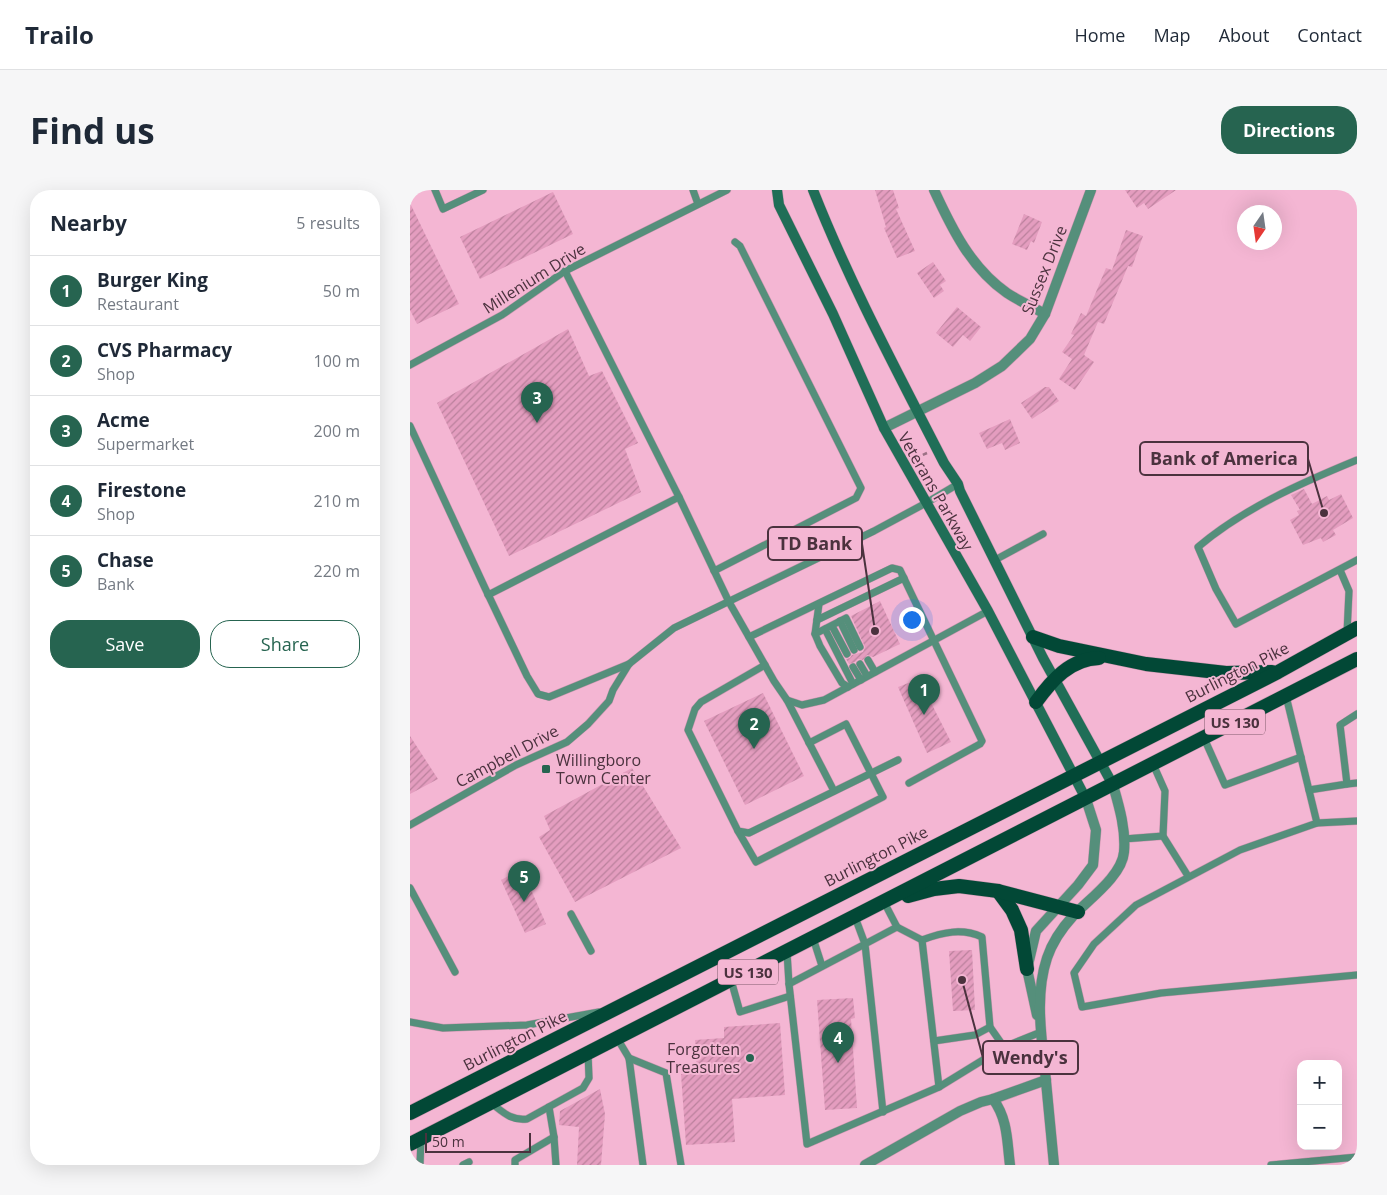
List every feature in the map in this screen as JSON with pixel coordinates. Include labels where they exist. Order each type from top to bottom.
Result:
[{"type":"highway","name":"Burlington Pike","points":[[410,1113],[1101,760],[1278,672],[1352,631]]},
{"type":"highway","points":[[1033,637],[1059,646],[1110,658],[1191,670],[1218,673],[1278,672]]},
{"type":"highway","points":[[1036,702],[1054,678],[1076,663],[1084,660],[1110,658]]},
{"type":"highway","name":"US 130","points":[[416,1141],[1357,659]]},
{"type":"highway","points":[[884,902],[934,889],[959,886],[998,891],[1078,912]]},
{"type":"highway","points":[[998,891],[1012,910],[1021,930],[1027,969]]},
{"type":"main road","name":"Veterans Parkway","points":[[777,190],[779,205],[833,314],[884,428],[988,611],[1086,799]]},
{"type":"main road","name":"Veterans Parkway","points":[[813,190],[850,277],[944,463],[958,484],[960,492],[1054,678],[1101,760],[1113,785]]},
{"type":"street","points":[[934,190],[951,227],[973,261],[1009,294],[1045,314]]},
{"type":"street","name":"Sussex Drive","points":[[884,428],[975,382],[1002,366],[1030,339],[1045,314],[1092,190]]},
{"type":"street","points":[[1054,1165],[1041,1032],[1040,1006],[1042,981],[1048,957],[1058,936],[1078,912],[1104,886],[1116,871],[1124,854],[1124,832],[1113,785]]},
{"type":"street","points":[[1041,1032],[1027,969],[1036,931],[1078,885],[1093,865],[1096,830],[1086,799]]},
{"type":"street","points":[[865,1165],[960,1111],[1046,1080]]},
{"type":"street","points":[[993,1100],[1002,1111],[1010,1165]]},
{"type":"lane","points":[[434,190],[443,209],[483,190]]},
{"type":"lane","points":[[693,190],[698,204]]},
{"type":"lane","name":"Millenium Drive","points":[[410,365],[502,315],[565,271],[727,190]]},
{"type":"lane","points":[[714,571],[856,498],[861,488],[740,246],[735,242]]},
{"type":"lane","points":[[565,271],[729,602],[787,700],[834,791]]},
{"type":"lane","points":[[410,426],[524,671],[538,694],[549,697],[629,664]]},
{"type":"lane","points":[[1356,563],[1236,624],[1216,589],[1198,547],[1215,532],[1292,487],[1357,460]]},
{"type":"lane","name":"Campbell Drive","points":[[410,824],[516,765],[567,742],[588,724],[609,701],[613,690],[629,664],[674,628],[874,531],[958,484]]},
{"type":"lane","points":[[488,595],[678,497]]},
{"type":"lane","points":[[994,560],[1043,534]]},
{"type":"lane","points":[[749,637],[892,568],[900,570],[982,741],[980,744],[909,783]]},
{"type":"lane","points":[[1340,570],[1349,591],[1352,631]]},
{"type":"lane","points":[[817,620],[904,578]]},
{"type":"lane","points":[[818,604],[815,634],[842,683],[851,685]]},
{"type":"lane","points":[[787,700],[802,705],[824,700],[988,611]]},
{"type":"lane","points":[[815,634],[828,627],[843,620],[854,650],[828,627]]},
{"type":"lane","points":[[828,627],[851,685]]},
{"type":"lane","points":[[868,660],[875,672]]},
{"type":"lane","points":[[765,665],[701,702],[695,709],[688,730],[738,831],[756,862],[883,797],[846,724],[809,743]]},
{"type":"lane","points":[[857,665],[864,678]]},
{"type":"lane","points":[[1286,696],[1317,823]]},
{"type":"lane","points":[[1347,784],[1340,725],[1357,714]]},
{"type":"lane","points":[[1204,738],[1225,785],[1301,757]]},
{"type":"lane","points":[[738,831],[749,833],[898,760]]},
{"type":"lane","points":[[1153,764],[1165,791],[1163,836],[1188,876]]},
{"type":"lane","points":[[1309,790],[1357,783]]},
{"type":"lane","points":[[1357,821],[1317,823],[1240,850],[1188,876],[1136,905],[1094,944],[1074,973],[1082,1007],[1162,994],[1357,975]]},
{"type":"lane","points":[[1124,839],[1163,836]]},
{"type":"lane","points":[[410,888],[455,972]]},
{"type":"lane","points":[[884,902],[897,927],[922,940],[938,934],[969,931],[982,937],[990,1027],[1004,1048]]},
{"type":"lane","points":[[572,914],[591,951]]},
{"type":"lane","points":[[855,917],[866,944],[883,1112]]},
{"type":"lane","points":[[789,984],[897,927]]},
{"type":"lane","points":[[813,938],[822,966]]},
{"type":"lane","points":[[922,940],[940,1087]]},
{"type":"lane","points":[[787,952],[790,996],[807,1144],[940,1087],[1004,1048],[1041,1032]]},
{"type":"lane","points":[[731,980],[740,1012],[790,996]]},
{"type":"lane","points":[[410,1022],[443,1028],[528,1025],[614,1010]]},
{"type":"lane","points":[[934,1042],[975,1035],[990,1027]]},
{"type":"lane","points":[[617,1038],[629,1058],[643,1165]]},
{"type":"lane","points":[[491,1103],[508,1117],[518,1120],[527,1119],[583,1088],[589,1078],[588,1053]]},
{"type":"lane","points":[[629,1058],[666,1073],[681,1165]]},
{"type":"lane","points":[[549,1107],[556,1165]]},
{"type":"lane","points":[[515,1165],[515,1160],[554,1137]]},
{"type":"lane","points":[[416,1141],[420,1165]]},
{"type":"lane","points":[[1271,1165],[1357,1157]]},
{"type":"path","points":[[916,458],[928,453]]},
{"type":"building","points":[[875,190],[893,190],[899,208],[896,209],[915,251],[897,258],[884,228],[886,227]]},
{"type":"building","points":[[1125,190],[1176,190],[1148,209],[1144,203],[1137,208]]},
{"type":"building","points":[[553,192],[573,234],[480,279],[460,237]]},
{"type":"building","points":[[410,203],[459,304],[417,324],[410,310]]},
{"type":"building","points":[[1024,214],[1042,222],[1034,243],[1031,241],[1027,250],[1012,244]]},
{"type":"building","points":[[1126,230],[1143,236],[1132,267],[1128,266],[1104,324],[1098,322],[1084,355],[1094,362],[1075,390],[1059,379],[1072,359],[1062,352],[1074,335],[1071,334],[1081,313],[1086,316],[1106,268],[1112,270]]},
{"type":"building","points":[[933,262],[946,281],[940,285],[944,291],[934,298],[917,273]]},
{"type":"building","points":[[957,307],[981,327],[970,341],[963,335],[953,347],[936,333]]},
{"type":"building","points":[[568,329],[589,376],[602,371],[638,443],[625,449],[641,492],[509,556],[437,403]]},
{"type":"building","points":[[1045,387],[1049,387],[1059,401],[1032,419],[1021,403]]},
{"type":"building","points":[[1010,419],[1020,443],[1005,450],[1002,443],[987,449],[979,433]]},
{"type":"building","points":[[1304,489],[1312,504],[1327,496],[1329,500],[1341,494],[1353,518],[1333,530],[1336,535],[1323,542],[1321,538],[1303,545],[1290,520],[1299,515],[1297,511],[1300,510],[1291,495]]},
{"type":"building","points":[[880,601],[900,644],[873,657],[867,655],[863,660],[858,659],[849,664],[846,659],[863,652],[865,647],[851,616]]},
{"type":"building","points":[[919,679],[951,742],[927,753],[898,687]]},
{"type":"building","points":[[763,693],[804,776],[745,805],[704,721]]},
{"type":"building","points":[[410,736],[438,779],[410,794]]},
{"type":"building","points":[[632,768],[681,848],[575,902],[539,837],[550,830],[544,816]]},
{"type":"building","points":[[522,869],[546,924],[525,933],[501,880]]},
{"type":"building","points":[[972,950],[975,1010],[953,1011],[949,951]]},
{"type":"building","points":[[853,998],[855,1018],[851,1019],[857,1108],[825,1110],[817,1000]]},
{"type":"building","points":[[780,1023],[785,1095],[732,1099],[735,1142],[686,1145],[681,1074],[697,1073],[695,1040],[724,1038],[724,1027]]},
{"type":"building","points":[[600,1089],[605,1114],[601,1165],[577,1165],[579,1127],[559,1125],[560,1111]]},
{"type":"place","name":"Acme","points":[[537,423]]},
{"type":"place","name":"Bank of America","points":[[1324,513]]},
{"type":"place","name":"TD Bank","points":[[875,631]]},
{"type":"place","name":"Burger King","points":[[924,715]]},
{"type":"place","name":"CVS Pharmacy","points":[[754,749]]},
{"type":"place","name":"Willingboro Town Center","points":[[546,769]]},
{"type":"place","name":"Chase","points":[[524,902]]},
{"type":"place","name":"Wendy's","points":[[962,980]]},
{"type":"place","name":"Forgotten Treasures","points":[[750,1058]]},
{"type":"place","name":"Firestone","points":[[838,1063]]}]
